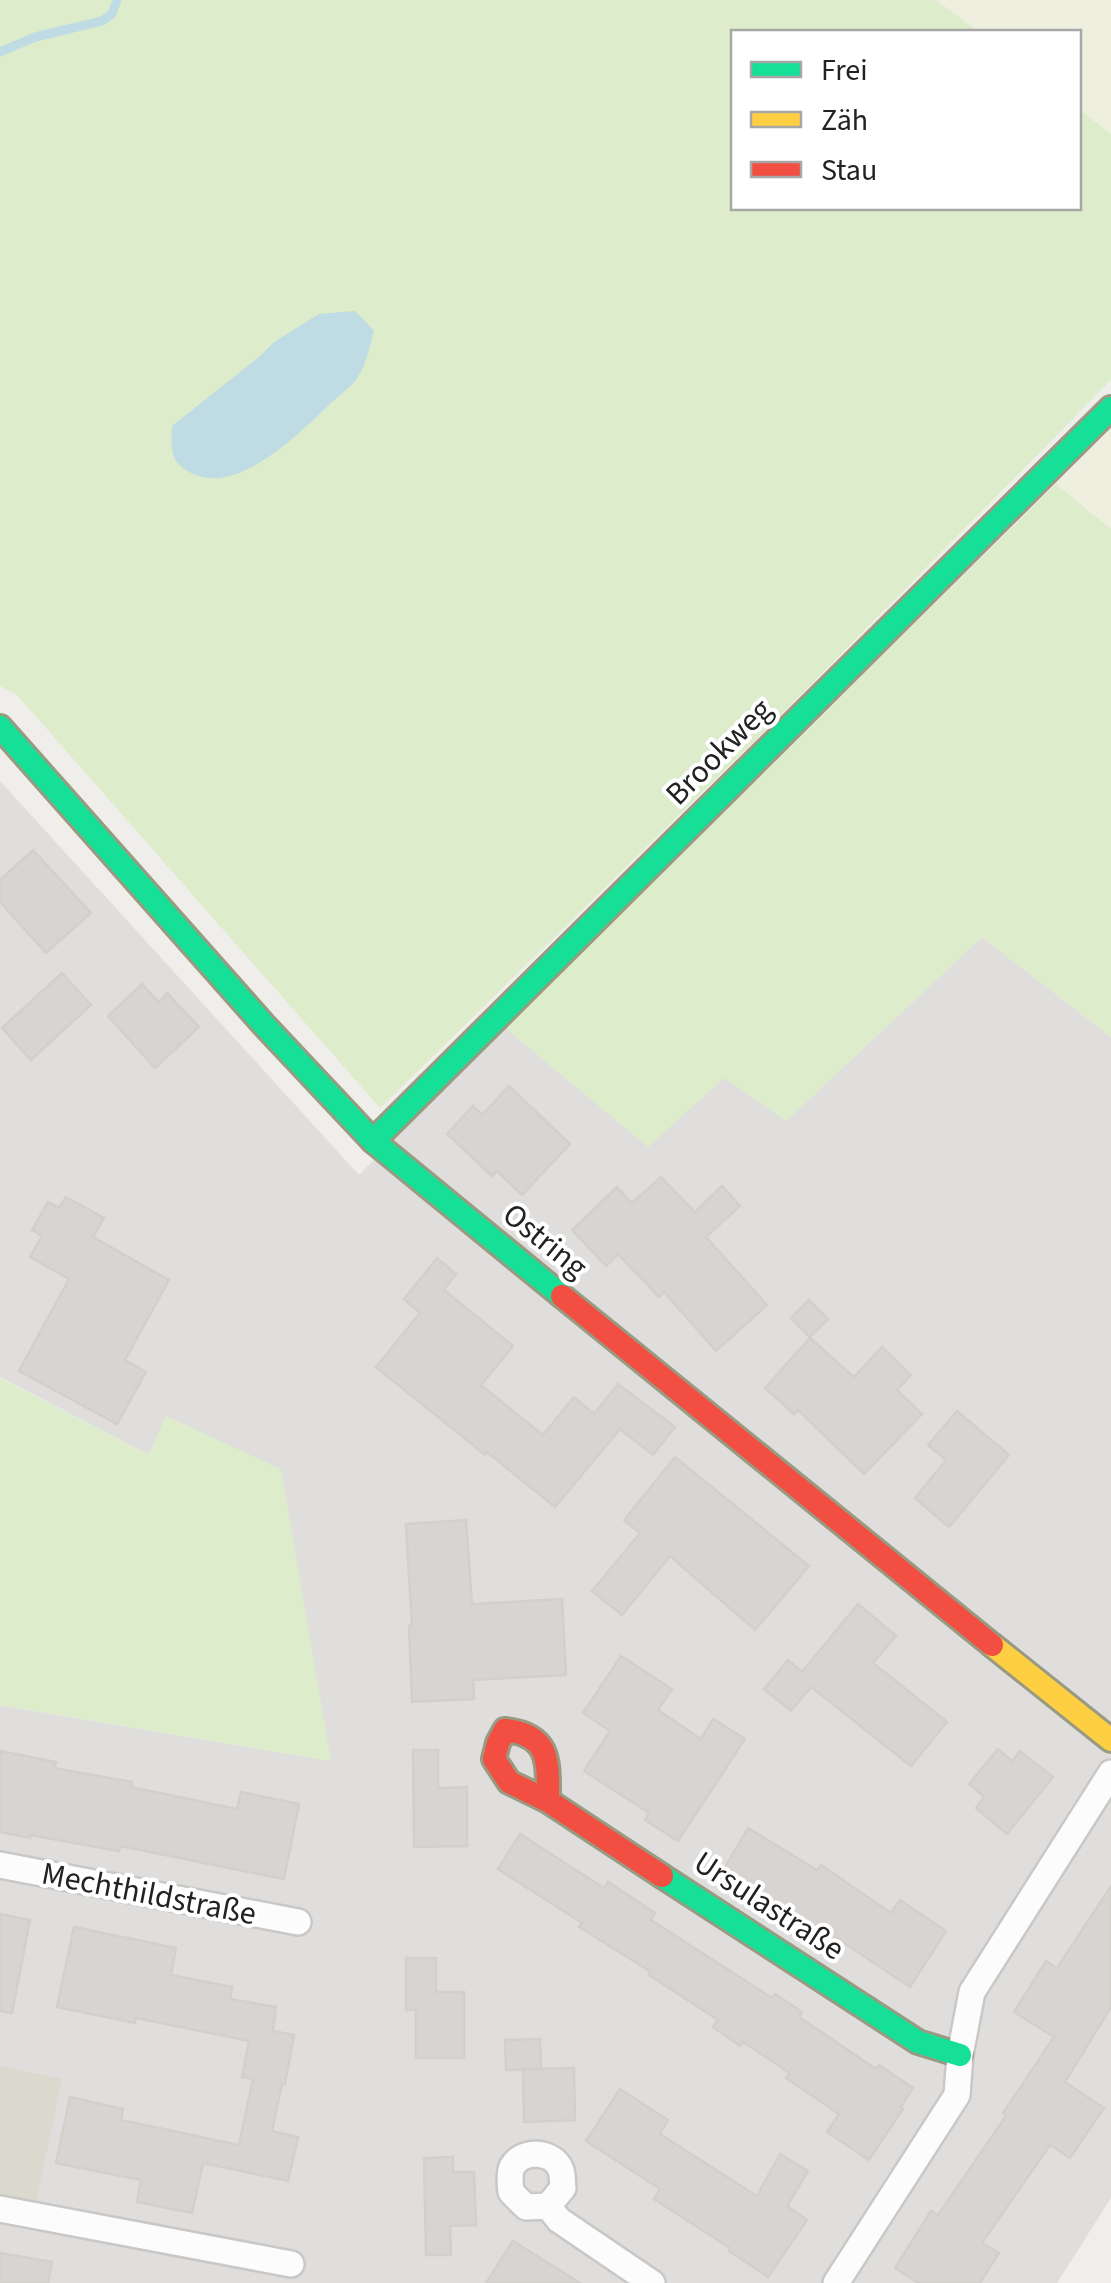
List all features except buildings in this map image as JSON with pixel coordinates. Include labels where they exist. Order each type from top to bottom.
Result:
[{"type":"street","name":"Brookweg","points":[[373,1142],[1111,408]]},
{"type":"street","name":"Ostring","points":[[0,728],[373,1142],[1111,1740]]},
{"type":"street","points":[[836,2283],[958,2095],[960,2054],[972,1992],[1111,1773]]},
{"type":"street","name":"Ursulastraße","points":[[548,1801],[918,2042],[960,2054]]},
{"type":"street","name":"Mechthildstraße","points":[[0,1866],[298,1922]]},
{"type":"street","points":[[548,2206],[559,2220],[652,2283]]},
{"type":"street","points":[[0,2208],[291,2264]]},
{"type":"shaded area","points":[[0,781],[359,1175],[505,1028],[724,1077],[786,1121],[982,937],[1111,1037],[1111,2198],[1057,2283],[0,2283],[0,1705],[330,1761],[166,1416],[149,1455],[0,1377]]},
{"type":"shaded area","points":[[0,2066],[62,2079],[36,2203],[0,2196]]},
{"type":"green space","points":[[0,0],[936,0],[976,30],[731,30],[731,210],[1081,210],[1081,111],[1111,134],[1111,380],[780,716],[380,1108],[17,695],[0,686]]},
{"type":"green space","points":[[936,0],[1111,0],[1111,134],[1081,111],[1081,30],[976,30]]},
{"type":"green space","points":[[1111,429],[1111,529],[1056,484]]},
{"type":"green space","points":[[1056,484],[1111,529],[1111,1037],[982,937],[786,1121],[724,1078],[648,1147],[505,1028]]},
{"type":"green space","points":[[0,1378],[149,1455],[166,1416],[281,1469],[331,1761],[0,1705]]},
{"type":"water","points":[[355,311],[374,331],[362,370],[351,386],[288,443],[232,475],[214,478],[181,467],[172,450],[172,426],[274,342],[319,314]]},
{"type":"waterway","points":[[0,52],[35,37],[102,21],[112,14],[117,0]]},
{"type":"traffic: fast","points":[[373,1141],[1111,408]]},
{"type":"traffic: fast","points":[[0,727],[264,1025],[373,1141],[562,1296]]},
{"type":"traffic: fast","points":[[662,1876],[918,2042],[960,2055]]},
{"type":"traffic: slow","points":[[992,1645],[1111,1740]]},
{"type":"traffic: jam","points":[[562,1296],[992,1645]]},
{"type":"traffic: jam","points":[[548,1801],[547,1763],[539,1744],[505,1730],[494,1759],[509,1782],[548,1801],[662,1876]]}]
